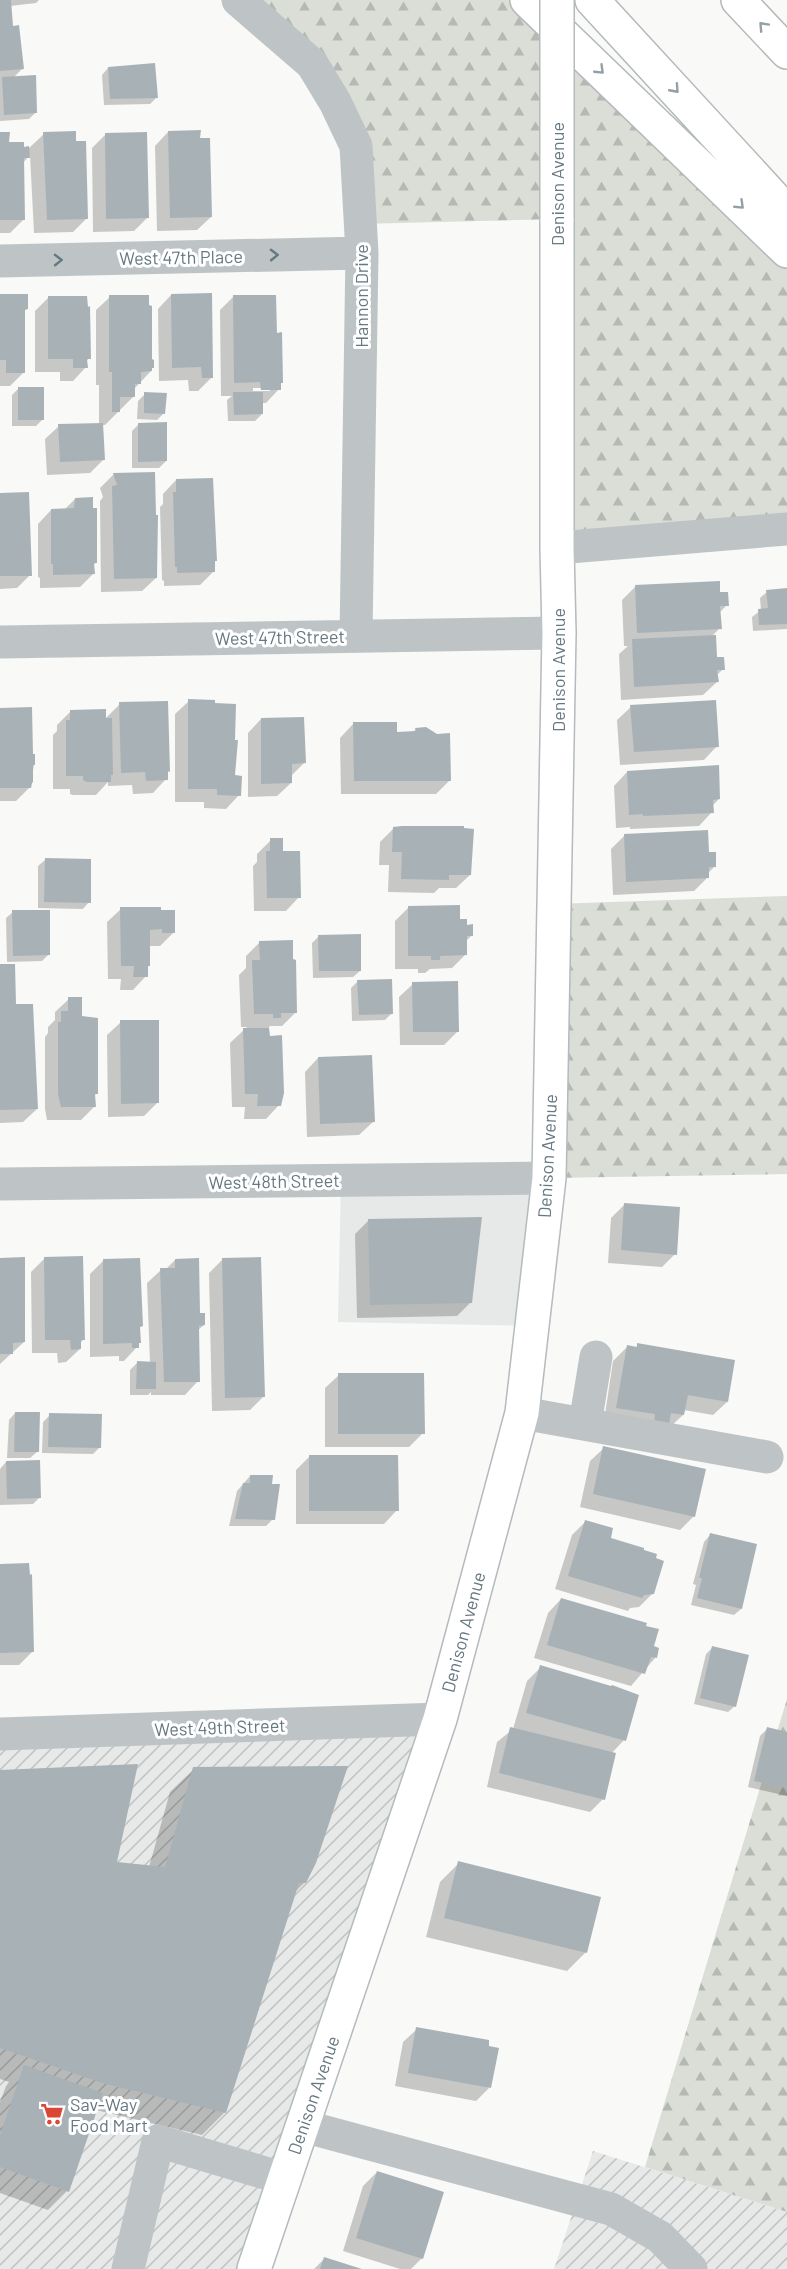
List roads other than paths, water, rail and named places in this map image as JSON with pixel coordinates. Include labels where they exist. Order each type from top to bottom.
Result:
[{"type":"main road","points":[[527,0],[787,251]]},
{"type":"main road","name":"Denison Avenue","points":[[254,2269],[440,1719],[522,1413],[549,1178],[559,633],[557,0]]},
{"type":"main road","points":[[592,0],[787,212]]},
{"type":"main road","points":[[738,0],[787,52]]},
{"type":"street","name":"Hannon Drive","points":[[238,0],[312,64],[335,102],[356,146],[362,253],[356,636]]},
{"type":"street","name":"West 47th Place","points":[[0,261],[362,253]]},
{"type":"street","points":[[557,548],[787,529]]},
{"type":"street","name":"West 47th Street","points":[[0,642],[559,633]]},
{"type":"street","name":"West 48th Street","points":[[0,1184],[549,1178]]},
{"type":"street","points":[[585,1424],[596,1357]]},
{"type":"street","points":[[522,1413],[767,1457]]},
{"type":"street","name":"West 49th Street","points":[[0,1734],[440,1719]]},
{"type":"street","points":[[303,2126],[611,2209],[660,2237],[691,2269]]},
{"type":"street","points":[[128,2269],[158,2141],[285,2179]]},
{"type":"place","name":"Sav-Way Food Mart","points":[[52,2114]]}]
